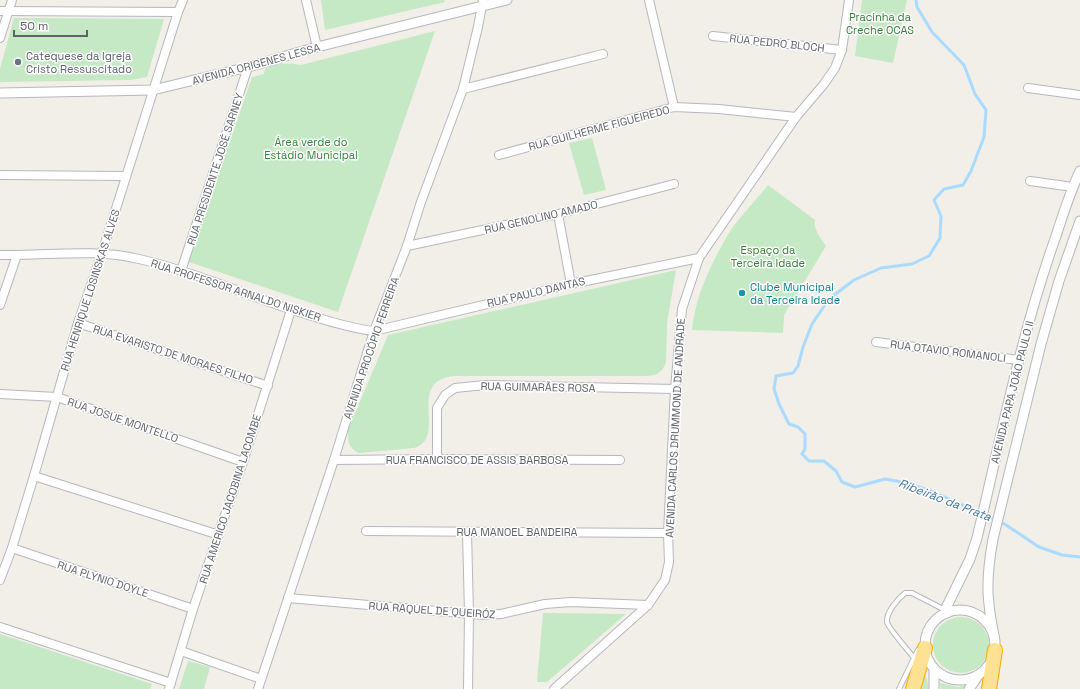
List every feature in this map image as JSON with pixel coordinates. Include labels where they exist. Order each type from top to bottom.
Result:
[{"type":"highway","points":[[913,689],[925,643]]},
{"type":"highway","points":[[989,689],[995,645]]},
{"type":"street","points":[[0,38],[4,11],[12,0]]},
{"type":"street","name":"RUA HENRIQUE LOSINSKAS ALVES","points":[[0,580],[12,548],[34,476],[78,323],[183,0]]},
{"type":"street","points":[[306,0],[317,47]]},
{"type":"street","name":"AVENIDA ORIGENES LESSA","points":[[0,93],[153,90],[248,67],[483,3],[507,0]]},
{"type":"street","points":[[649,0],[674,107]]},
{"type":"street","name":"AVENIDA CARLOS DRUMMOND DE ANDRADE","points":[[554,689],[648,605],[665,580],[669,562],[668,533],[675,389],[682,309],[699,258],[796,117],[824,84],[835,68],[842,50],[849,0]]},
{"type":"street","name":"AVENIDA PROCÓPIO FERREIRA","points":[[258,689],[334,460],[374,331],[407,246],[421,202],[463,89],[483,3]]},
{"type":"street","points":[[4,11],[178,12]]},
{"type":"street","name":"RUA PEDRO BLOCH","points":[[713,36],[842,50]]},
{"type":"street","points":[[463,89],[603,54]]},
{"type":"street","name":"RUA PRESIDENTE JOSÉ SARNEY","points":[[181,271],[248,67]]},
{"type":"street","points":[[1028,88],[1080,95]]},
{"type":"street","name":"RUA GUILHERME FIGUEIREDO","points":[[499,155],[674,107],[719,109],[796,117]]},
{"type":"street","name":"AVENIDA PAPA JOÃO PAULO II","points":[[946,612],[970,559],[977,538],[1019,360],[1040,279],[1073,186],[1080,171]]},
{"type":"street","points":[[0,175],[126,176]]},
{"type":"street","points":[[1030,181],[1073,186]]},
{"type":"street","name":"RUA GENOLINO AMADO","points":[[407,246],[558,214],[674,184]]},
{"type":"street","points":[[558,214],[571,284]]},
{"type":"street","name":"AVENIDA PAPA JOÃO PAULO II","points":[[995,645],[989,603],[988,580],[993,539],[1041,344],[1080,221]]},
{"type":"street","name":"RUA PROFESSOR ARNALDO NISKIER","points":[[0,255],[102,253],[141,259],[181,271],[291,310],[358,330],[374,331]]},
{"type":"street","points":[[0,305],[17,255]]},
{"type":"street","name":"RUA PAULO DANTAS","points":[[374,331],[571,284],[699,258]]},
{"type":"street","name":"RUA AMERICO JACOBINA LACOMBE","points":[[170,686],[182,651],[193,609],[268,386],[291,310]]},
{"type":"street","name":"RUA EVARISTO DE MORAES FILHO","points":[[78,323],[268,386]]},
{"type":"street","name":"RUA OTAVIO ROMANOLI","points":[[876,342],[1019,360]]},
{"type":"street","name":"RUA GUIMARÃES ROSA","points":[[437,459],[438,408],[445,395],[455,388],[484,385],[675,389]]},
{"type":"street","name":"RUA JOSUE MONTELLO","points":[[0,394],[57,397],[243,462]]},
{"type":"street","name":"RUA FRANCISCO DE ASSIS BARBOSA","points":[[334,460],[620,460]]},
{"type":"street","points":[[34,476],[219,535]]},
{"type":"street","name":"RUA MANOEL BANDEIRA","points":[[366,531],[668,533]]},
{"type":"street","points":[[467,532],[469,614],[468,689]]},
{"type":"street","name":"RUA PLYNIO DOYLE","points":[[12,548],[193,609]]},
{"type":"street","name":"RUA RAQUEL DE QUEIRÓZ","points":[[288,598],[484,615],[501,614],[545,604],[571,602],[648,605]]},
{"type":"street","points":[[969,689],[992,659],[995,645],[992,631],[986,622],[978,615],[968,611],[957,610],[946,612],[937,619],[930,628],[925,643],[928,660],[934,669],[951,679],[961,680],[980,674]]},
{"type":"street","points":[[0,627],[170,686]]},
{"type":"street","points":[[182,651],[261,679]]},
{"type":"street","points":[[934,669],[934,689]]},
{"type":"lane","points":[[914,658],[887,624],[887,616],[890,611],[905,593],[912,593],[946,612]]},
{"type":"lane","points":[[899,689],[914,658],[925,643]]},
{"type":"green space","points":[[321,0],[444,0],[445,2],[325,30]]},
{"type":"green space","name":"Pracinha da Creche OCAS","points":[[862,0],[907,0],[893,63],[855,56]]},
{"type":"green space","points":[[14,18],[164,19],[147,77],[130,80],[0,82],[0,69]]},
{"type":"green space","name":"Área verde do Estádio Municipal","points":[[435,31],[338,312],[189,262],[252,77],[264,74],[266,68],[273,64],[301,65]]},
{"type":"green space","points":[[592,138],[606,190],[584,195],[569,143]]},
{"type":"green space","name":"Espaço da Terceira Idade","points":[[768,185],[815,220],[816,230],[826,246],[784,315],[783,333],[692,330],[701,292],[716,256],[733,227]]},
{"type":"green space","points":[[676,270],[667,323],[666,363],[662,370],[657,374],[649,376],[455,376],[440,380],[432,388],[429,398],[428,433],[424,442],[414,448],[359,453],[351,446],[348,430],[388,335]]},
{"type":"green space","points":[[543,613],[626,614],[547,682],[537,682]]},
{"type":"green space","points":[[961,617],[976,622],[984,630],[989,645],[984,660],[976,668],[961,673],[946,668],[938,660],[933,645],[938,630],[946,622]]},
{"type":"green space","points":[[0,634],[152,684],[150,689],[0,689]]},
{"type":"green space","points":[[188,661],[210,667],[204,689],[179,689]]},
{"type":"green space","points":[[924,668],[929,689],[918,689]]},
{"type":"green space","points":[[940,683],[958,687],[968,685],[964,689],[941,689]]},
{"type":"waterway","name":"Ribeirão da Prata","points":[[916,0],[917,7],[932,32],[964,65],[975,94],[986,110],[984,137],[971,171],[963,185],[944,189],[934,200],[941,216],[940,238],[929,256],[912,264],[881,268],[854,280],[829,299],[812,324],[803,347],[798,366],[793,373],[776,376],[774,389],[779,404],[789,424],[798,427],[805,434],[805,449],[802,454],[809,461],[824,461],[836,471],[842,482],[855,487],[885,479],[907,483],[931,491],[1003,523],[1039,547],[1062,555],[1080,557]]},
{"type":"place","name":"Catequese da Igreja Cristo Ressuscitado","points":[[18,62]]},
{"type":"place","name":"Clube Municipal da Terceira Idade","points":[[742,293]]}]
